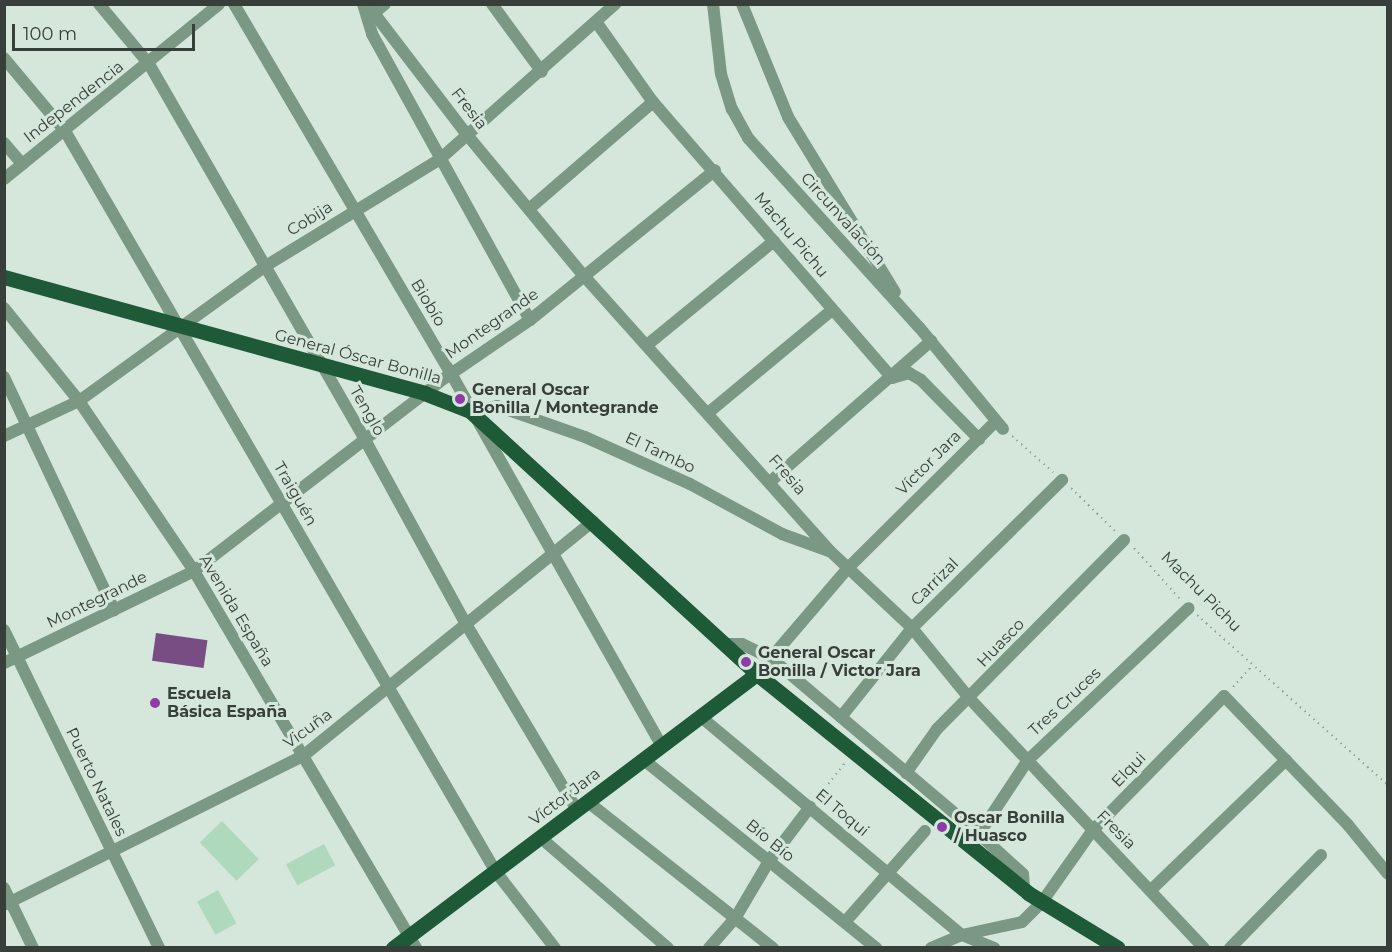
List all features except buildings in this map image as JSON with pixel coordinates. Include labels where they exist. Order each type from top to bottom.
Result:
[{"type":"main road","name":"General Óscar Bonilla","points":[[4,277],[179,324],[323,368],[424,393],[470,411],[593,521],[757,674],[1024,890],[1118,948]]},
{"type":"main road","name":"Víctor Jara","points":[[393,948],[413,942],[496,872],[757,674]]},
{"type":"street","name":"Tenglo","points":[[99,4],[149,64],[364,438],[466,624],[583,806],[736,917],[773,948]]},
{"type":"street","name":"Independencia","points":[[4,179],[149,64],[219,4]]},
{"type":"street","name":"Biobío","points":[[234,4],[450,373],[550,555],[662,746]]},
{"type":"street","points":[[385,4],[368,7],[372,34],[530,320]]},
{"type":"street","points":[[492,4],[542,72]]},
{"type":"street","name":"Cobija","points":[[4,436],[79,401],[179,324],[264,267],[440,159],[542,72],[615,4]]},
{"type":"street","name":"Circunvalación","points":[[713,4],[721,74],[732,109],[748,138],[911,318],[1004,429]]},
{"type":"street","points":[[742,4],[788,117],[911,318]]},
{"type":"street","name":"Fresia","points":[[368,7],[468,136],[585,276],[771,481],[830,551],[912,628],[970,699],[1092,831],[1152,889],[1204,948]]},
{"type":"street","name":"Machu Pichu","points":[[597,23],[653,102],[715,170],[892,378]]},
{"type":"street","name":"Traiguén","points":[[4,58],[64,131],[179,324],[388,690],[496,872],[555,948]]},
{"type":"street","points":[[530,209],[653,102]]},
{"type":"street","points":[[4,143],[22,164]]},
{"type":"street","name":"Montegrande","points":[[4,663],[194,571],[282,506],[364,438],[450,373],[530,320],[715,170]]},
{"type":"street","points":[[647,345],[774,241]]},
{"type":"street","name":"Avenida España","points":[[4,308],[79,401],[194,571],[413,942]]},
{"type":"street","points":[[708,413],[832,310]]},
{"type":"street","points":[[771,481],[892,378],[931,341]]},
{"type":"street","points":[[892,378],[909,373],[921,380],[979,439]]},
{"type":"street","points":[[4,377],[114,610]]},
{"type":"street","name":"El Tambo","points":[[470,411],[497,406],[585,437],[690,484],[782,534],[830,551]]},
{"type":"street","name":"Víctor Jara","points":[[771,658],[848,568],[991,426]]},
{"type":"street","name":"Carrizal","points":[[841,717],[912,628],[1062,480]]},
{"type":"street","name":"Vicuña","points":[[8,904],[303,756],[388,690],[593,521]]},
{"type":"street","name":"Huasco","points":[[906,772],[938,729],[1124,540]]},
{"type":"street","name":"Tres Cruces","points":[[980,834],[1028,760],[1189,608]]},
{"type":"street","name":"Puerto Natales","points":[[4,630],[159,948]]},
{"type":"street","points":[[726,644],[742,644],[771,658],[980,834],[1023,874],[1024,890]]},
{"type":"street","points":[[1224,696],[1384,863],[1388,874]]},
{"type":"street","name":"Elqui","points":[[1042,902],[1092,831],[1224,696]]},
{"type":"street","name":"El Toqui","points":[[701,717],[962,934],[994,948]]},
{"type":"street","name":"Bío Bío","points":[[644,760],[876,948]]},
{"type":"street","points":[[1152,889],[1286,760]]},
{"type":"street","points":[[709,948],[736,917],[769,861],[810,807]]},
{"type":"street","points":[[845,922],[890,875],[925,831]]},
{"type":"street","points":[[541,838],[668,948]]},
{"type":"street","points":[[1230,948],[1321,855]]},
{"type":"street","points":[[4,888],[8,904],[33,948]]},
{"type":"street","points":[[932,948],[962,934],[1022,922],[1042,902]]},
{"type":"path","name":"Machu Pichu","points":[[1004,429],[1062,480],[1189,608],[1388,785]]},
{"type":"path","points":[[1224,696],[1253,665]]},
{"type":"path","points":[[810,807],[854,751]]},
{"type":"green space","points":[[222,821],[259,859],[237,881],[200,843]]},
{"type":"green space","points":[[324,844],[335,865],[297,885],[286,864]]},
{"type":"green space","points":[[218,890],[236,923],[215,935],[197,902]]},
{"type":"place","name":"General Oscar Bonilla / Montegrande","points":[[460,399]]},
{"type":"place","name":"General Oscar Bonilla / Victor Jara","points":[[746,662]]},
{"type":"place","name":"Escuela Básica España","points":[[155,703]]},
{"type":"place","name":"Oscar Bonilla / Huasco","points":[[942,827]]}]
